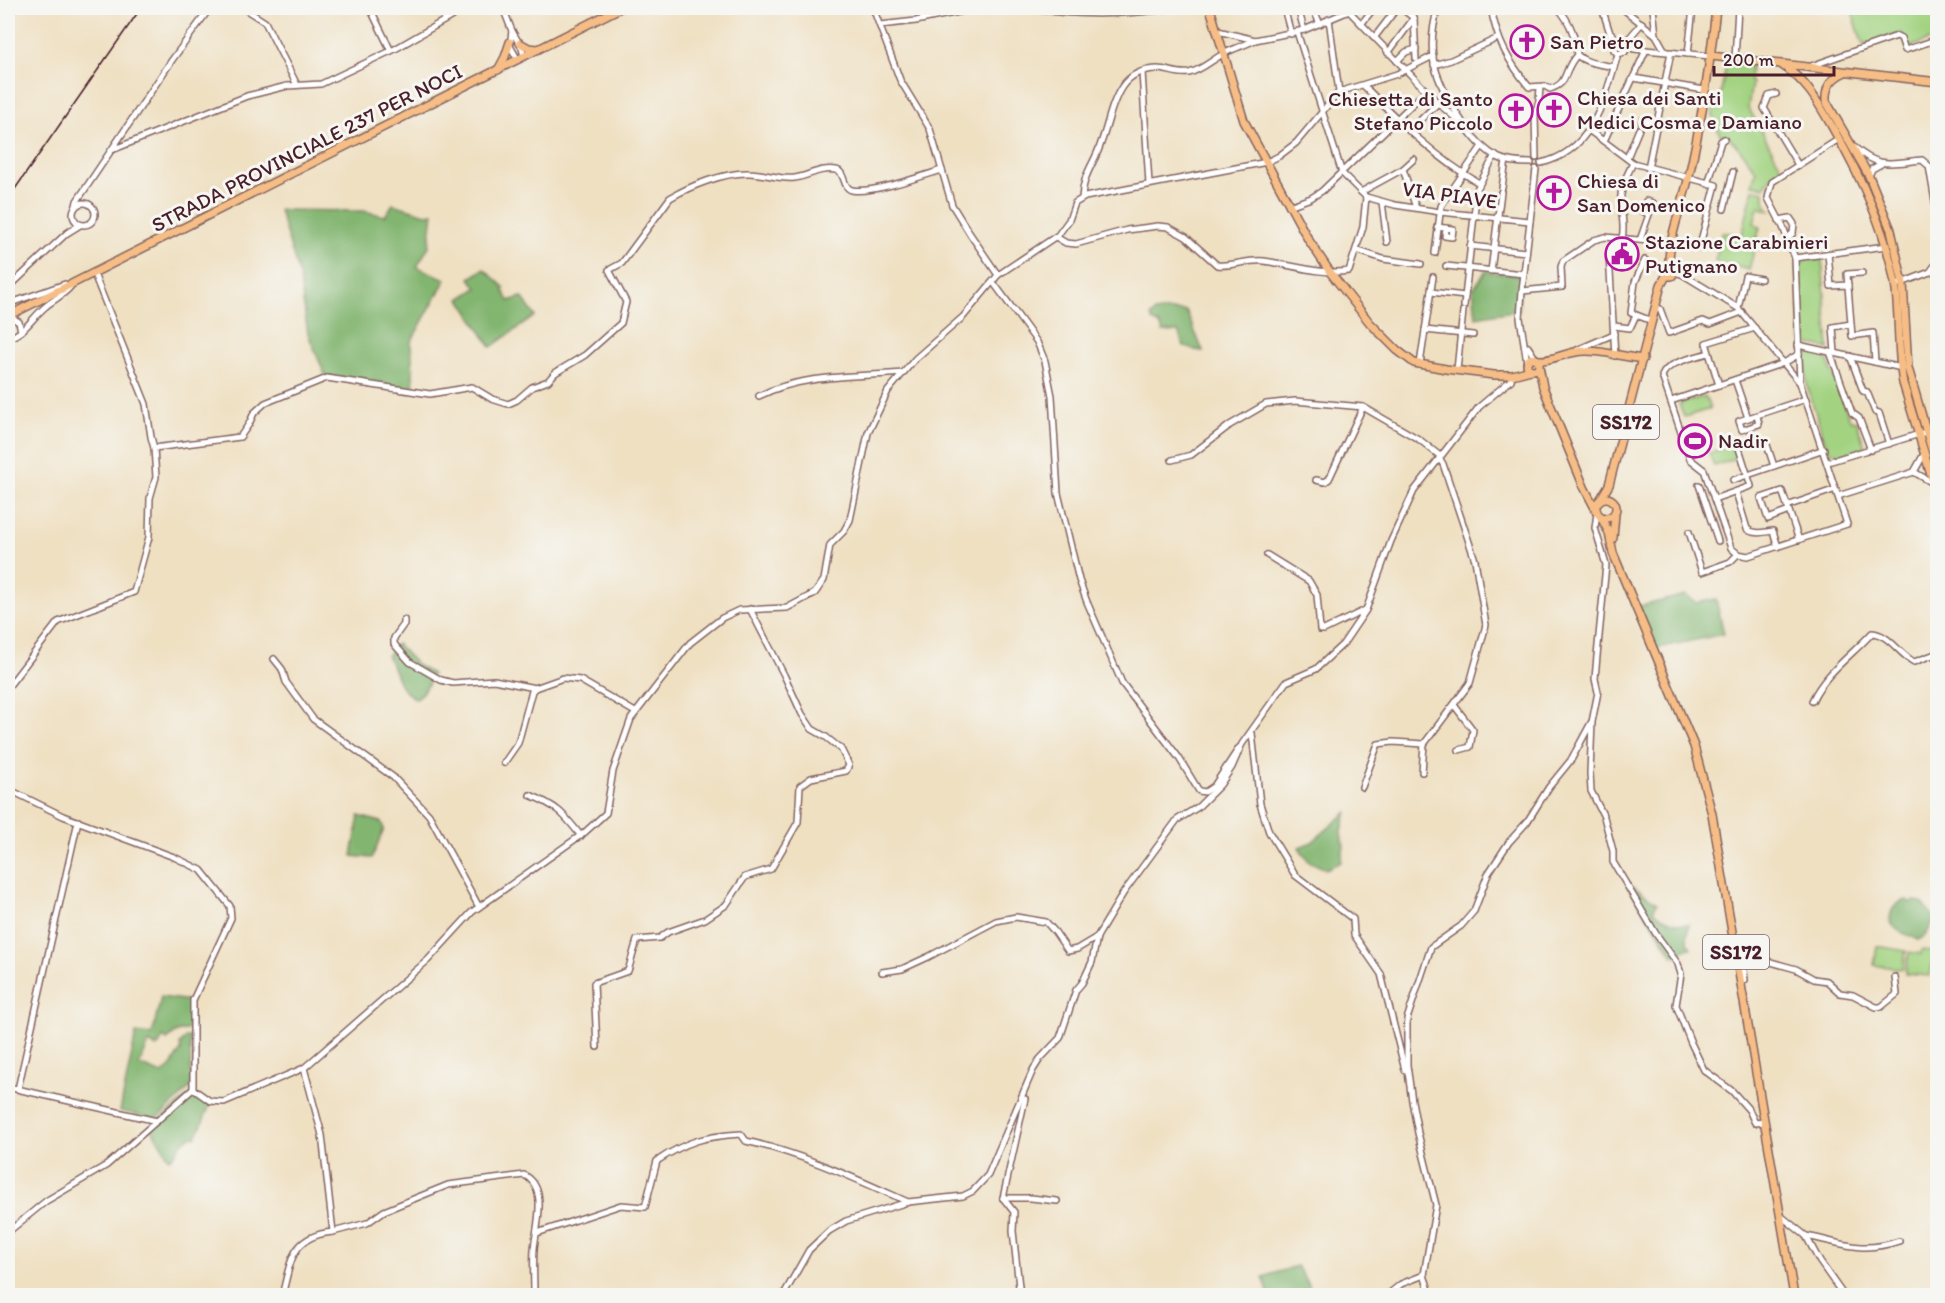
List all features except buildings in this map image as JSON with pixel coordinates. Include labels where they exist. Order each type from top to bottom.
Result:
[{"type":"main road","name":"STRADA PROVINCIALE 237 PER NOCI","points":[[8,316],[620,8]]},
{"type":"main road","points":[[1210,8],[1244,121],[1289,206],[1330,272],[1383,338],[1410,360],[1420,364],[1457,370],[1515,374],[1533,364],[1575,352],[1586,351],[1643,359]]},
{"type":"main road","points":[[1716,8],[1711,56],[1938,82]]},
{"type":"main road","points":[[497,70],[510,42]]},
{"type":"main road","points":[[520,43],[529,48],[538,49]]},
{"type":"main road","name":"SS172","points":[[1613,501],[1609,484],[1661,285],[1666,276],[1664,269],[1669,266],[1672,243],[1689,178],[1711,56]]},
{"type":"main road","points":[[1782,65],[1803,81],[1822,103],[1850,144],[1878,196],[1893,237],[1903,283],[1904,368]]},
{"type":"main road","points":[[1829,84],[1830,70]]},
{"type":"main road","points":[[1845,72],[1836,76],[1829,84],[1822,103],[1870,200],[1886,246],[1895,284],[1904,368],[1922,434],[1938,471]]},
{"type":"main road","points":[[1666,276],[1672,276],[1674,272],[1674,268],[1669,266]]},
{"type":"main road","points":[[1533,364],[1583,484],[1604,516],[1613,553]]},
{"type":"main road","points":[[1922,434],[1924,454],[1938,498]]},
{"type":"main road","points":[[1583,484],[1591,494],[1613,501],[1617,507],[1604,516]]},
{"type":"main road","points":[[1604,516],[1596,504],[1609,484]]},
{"type":"main road","name":"SS172","points":[[1604,516],[1613,553],[1694,746],[1712,814],[1794,1296]]},
{"type":"street","points":[[67,233],[77,201],[210,8]]},
{"type":"street","points":[[243,8],[265,22],[297,85]]},
{"type":"street","points":[[370,8],[391,51]]},
{"type":"street","points":[[112,150],[247,96],[297,85],[321,84],[391,51],[466,8]]},
{"type":"street","points":[[503,8],[512,32],[520,43],[521,58]]},
{"type":"street","points":[[873,8],[900,80],[930,129],[952,205],[998,275]]},
{"type":"street","points":[[880,25],[916,21],[977,8]]},
{"type":"street","points":[[1025,8],[1070,12],[1176,8]]},
{"type":"street","points":[[1056,237],[1066,243],[1076,244],[1127,230],[1168,227],[1185,237],[1217,265],[1262,261],[1330,272],[1348,271],[1363,227],[1366,197],[1341,173],[1297,32],[1284,8]]},
{"type":"street","points":[[1297,32],[1298,8]]},
{"type":"street","points":[[1313,8],[1320,24]]},
{"type":"street","points":[[1362,23],[1374,8]]},
{"type":"street","points":[[1374,38],[1399,8],[1414,18]]},
{"type":"street","points":[[1438,8],[1432,27],[1434,65],[1462,123]]},
{"type":"street","points":[[1491,8],[1498,38],[1516,72],[1529,87],[1550,89],[1559,86],[1565,79],[1568,66],[1577,55],[1575,33],[1558,8]]},
{"type":"street","points":[[1602,8],[1611,33],[1621,48]]},
{"type":"street","points":[[1622,8],[1656,34],[1668,52],[1665,83],[1648,168]]},
{"type":"street","points":[[1653,8],[1656,34]]},
{"type":"street","points":[[1688,54],[1693,8]]},
{"type":"street","points":[[1735,59],[1738,8]]},
{"type":"street","points":[[1082,198],[1085,176],[1102,143],[1113,100],[1127,81],[1142,72],[1159,69],[1190,73],[1225,53],[1255,40],[1297,32],[1320,24],[1348,9],[1437,103],[1462,123],[1482,146],[1506,160],[1540,167],[1535,114],[1540,87]]},
{"type":"street","points":[[1414,18],[1416,59]]},
{"type":"street","points":[[1388,53],[1414,18]]},
{"type":"street","points":[[1329,19],[1339,92]]},
{"type":"street","points":[[1533,364],[1524,340],[1520,318],[1533,166],[1539,160],[1553,160],[1562,155],[1590,131],[1621,48],[1642,22]]},
{"type":"street","points":[[1218,31],[1255,40]]},
{"type":"street","points":[[512,32],[511,50],[521,58]]},
{"type":"street","points":[[1807,68],[1897,36],[1905,50],[1938,39]]},
{"type":"street","points":[[1434,65],[1451,60],[1498,38]]},
{"type":"street","points":[[1621,48],[1711,56]]},
{"type":"street","points":[[1397,61],[1406,52],[1416,49]]},
{"type":"street","points":[[1604,141],[1646,50]]},
{"type":"street","points":[[1577,55],[1586,61],[1614,67]]},
{"type":"street","points":[[194,1089],[210,1101],[224,1102],[304,1068],[428,960],[479,907],[581,836],[606,813],[618,753],[635,712],[697,636],[722,618],[739,610],[787,608],[814,593],[821,586],[830,545],[844,531],[850,520],[868,433],[888,391],[915,359],[963,317],[998,275],[1056,237],[1069,220],[1075,203],[1082,198],[1267,162],[1296,143],[1339,92],[1364,86],[1407,70],[1433,56]]},
{"type":"street","points":[[1830,70],[1829,63],[1832,60]]},
{"type":"street","points":[[1142,72],[1149,184]]},
{"type":"street","points":[[1634,78],[1704,90]]},
{"type":"street","points":[[1364,86],[1409,131],[1462,174],[1479,183]]},
{"type":"street","points":[[1289,206],[1311,198],[1322,190],[1426,91]]},
{"type":"street","points":[[1776,94],[1769,96],[1764,108],[1798,165]]},
{"type":"street","points":[[1409,131],[1437,103]]},
{"type":"street","points":[[1642,122],[1643,120],[1656,126]]},
{"type":"street","points":[[1627,158],[1639,129]]},
{"type":"street","points":[[1590,131],[1633,163],[1729,188]]},
{"type":"street","points":[[1708,184],[1721,141],[1724,139]]},
{"type":"street","points":[[1800,383],[1795,258],[1788,238],[1768,198],[1773,182],[1839,140]]},
{"type":"street","points":[[1850,144],[1870,160],[1881,164]]},
{"type":"street","points":[[1435,253],[1441,206],[1482,146]]},
{"type":"street","points":[[1457,370],[1479,183],[1495,155]]},
{"type":"street","points":[[1361,192],[1403,169],[1414,159]]},
{"type":"street","points":[[1491,271],[1506,160]]},
{"type":"street","points":[[1869,176],[1872,169],[1881,164],[1922,160],[1929,166],[1938,219]]},
{"type":"street","points":[[1615,356],[1609,255],[1622,238],[1624,230],[1621,196],[1624,182],[1633,163]]},
{"type":"street","points":[[1403,169],[1416,208]]},
{"type":"street","points":[[154,448],[240,436],[254,413],[265,403],[327,378],[430,394],[472,387],[492,399],[508,404],[517,400],[532,387],[548,381],[555,373],[585,355],[621,323],[626,302],[609,270],[622,263],[670,198],[678,193],[711,180],[747,172],[794,178],[807,173],[836,170],[841,172],[848,188],[853,190],[876,188],[942,170]]},
{"type":"street","points":[[1724,209],[1732,172]]},
{"type":"street","points":[[8,288],[67,233],[80,225],[87,225],[93,221],[96,214],[90,204],[87,191],[89,185]]},
{"type":"street","points":[[1699,248],[1716,185]]},
{"type":"street","points":[[1714,193],[1727,196]]},
{"type":"street","points":[[1870,200],[1878,196]]},
{"type":"street","name":"VIA PIAVE","points":[[1366,197],[1440,212],[1530,222]]},
{"type":"street","points":[[1382,202],[1387,243]]},
{"type":"street","points":[[76,206],[83,203],[90,204]]},
{"type":"street","points":[[1640,240],[1648,214]]},
{"type":"street","points":[[73,217],[80,225]]},
{"type":"street","points":[[1779,220],[1790,218],[1794,224],[1793,233],[1788,238]]},
{"type":"street","points":[[1437,227],[1446,228]]},
{"type":"street","points":[[1522,291],[1562,287],[1561,267],[1566,257],[1594,240],[1605,237],[1672,243]]},
{"type":"street","points":[[1470,246],[1527,252]]},
{"type":"street","points":[[1795,258],[1886,246]]},
{"type":"street","points":[[1356,250],[1383,259],[1421,264]]},
{"type":"street","points":[[1828,254],[1831,286],[1848,285]]},
{"type":"street","points":[[1645,260],[1635,282],[1631,313],[1652,321]]},
{"type":"street","points":[[1895,284],[1930,272],[1938,261]]},
{"type":"street","points":[[1446,266],[1524,273]]},
{"type":"street","points":[[1674,272],[1682,274],[1740,310],[1800,383],[1824,449],[1847,524],[1748,556],[1738,554],[1731,548],[1704,470],[1690,459],[1662,376],[1670,366],[1708,353]]},
{"type":"street","points":[[1862,273],[1847,274],[1852,336],[1873,333],[1875,362]]},
{"type":"street","points":[[8,687],[58,622],[134,592],[149,537],[150,498],[156,477],[154,448],[146,404],[94,274]]},
{"type":"street","points":[[1740,310],[1745,276],[1761,279]]},
{"type":"street","points":[[1420,364],[1433,277]]},
{"type":"street","points":[[8,303],[82,280]]},
{"type":"street","points":[[993,282],[1037,342],[1045,361],[1052,396],[1057,483],[1069,540],[1087,602],[1122,683],[1179,758],[1199,791],[1205,792],[1214,786],[1234,753],[1252,733],[1286,682],[1316,669],[1343,644],[1366,610],[1391,541],[1414,491],[1479,407],[1515,374]]},
{"type":"street","points":[[8,338],[21,331],[71,286]]},
{"type":"street","points":[[1431,292],[1465,296]]},
{"type":"street","points":[[1656,306],[1660,309],[1669,333],[1704,321],[1710,324],[1740,310]]},
{"type":"street","points":[[1614,326],[1630,328],[1636,315]]},
{"type":"street","points":[[8,316],[19,322],[21,331]]},
{"type":"street","points":[[1851,324],[1833,327],[1832,352],[1852,413],[1858,418],[1870,450]]},
{"type":"street","points":[[1719,385],[1706,344],[1755,328]]},
{"type":"street","points":[[1425,330],[1473,335]]},
{"type":"street","points":[[1575,352],[1614,334]]},
{"type":"street","points":[[1798,345],[1904,368]]},
{"type":"street","points":[[1671,400],[1784,363],[1799,354]]},
{"type":"street","points":[[1850,356],[1863,391],[1867,392],[1875,412],[1880,413],[1889,444]]},
{"type":"street","points":[[759,396],[787,385],[864,375],[903,374]]},
{"type":"street","points":[[1735,380],[1748,418]]},
{"type":"street","points":[[1757,416],[1759,424],[1742,430],[1739,421],[1806,399]]},
{"type":"street","points":[[1172,460],[1191,455],[1230,424],[1266,404],[1294,401],[1363,407],[1420,440],[1440,456],[1475,560],[1486,625],[1470,683],[1424,744],[1422,772]]},
{"type":"street","points":[[1316,480],[1325,482],[1329,479],[1363,407]]},
{"type":"street","points":[[1828,462],[1922,434]]},
{"type":"street","points":[[1714,499],[1751,486],[1737,442]]},
{"type":"street","points":[[1766,442],[1774,466]]},
{"type":"street","points":[[1733,480],[1824,449]]},
{"type":"street","points":[[1838,496],[1914,472],[1924,454]]},
{"type":"street","points":[[1914,472],[1933,483]]},
{"type":"street","points":[[1699,485],[1718,541]]},
{"type":"street","points":[[1799,540],[1788,508],[1782,491],[1761,498],[1768,519],[1788,508],[1836,489]]},
{"type":"street","points":[[1736,492],[1747,529],[1751,533],[1773,531],[1778,546]]},
{"type":"street","points":[[1604,516],[1594,522],[1606,565],[1595,679],[1598,692],[1592,722],[1591,791],[1604,817],[1613,851],[1613,862],[1656,934],[1678,964],[1681,974],[1676,1005],[1704,1070],[1732,1091],[1749,1110],[1755,1123],[1765,1122]]},
{"type":"street","points":[[1598,534],[1598,528],[1604,516]]},
{"type":"street","points":[[1713,526],[1722,524]]},
{"type":"street","points":[[1689,532],[1702,572],[1730,562],[1738,554]]},
{"type":"street","points":[[1267,555],[1309,581],[1317,595],[1320,630],[1366,610]]},
{"type":"street","points":[[597,1047],[594,983],[628,971],[637,940],[660,938],[668,932],[705,919],[726,906],[745,877],[771,869],[798,822],[800,786],[811,778],[846,771],[849,765],[841,749],[812,729],[802,714],[750,609]]},
{"type":"street","points":[[404,620],[404,624],[394,638],[394,644],[410,662],[424,672],[441,680],[453,682],[494,680],[535,688]]},
{"type":"street","points":[[1812,701],[1825,678],[1855,652],[1872,633],[1888,640],[1914,662],[1938,653]]},
{"type":"street","points":[[274,659],[282,669],[286,682],[313,719],[393,777],[429,815],[479,907]]},
{"type":"street","points":[[504,763],[518,743],[532,691],[546,682],[563,678],[580,680],[635,712]]},
{"type":"street","points":[[1454,705],[1473,729],[1470,747],[1459,750]]},
{"type":"street","points":[[1431,1296],[1424,1275],[1436,1205],[1418,1133],[1411,1092],[1407,1065],[1407,1019],[1431,947],[1461,926],[1474,911],[1488,874],[1509,842],[1527,822],[1549,787],[1571,760],[1592,722]]},
{"type":"street","points":[[1252,733],[1260,804],[1269,832],[1296,875],[1353,919],[1354,935],[1381,974],[1411,1092]]},
{"type":"street","points":[[1362,787],[1378,744],[1393,742],[1424,744]]},
{"type":"street","points":[[783,1296],[809,1250],[829,1231],[846,1221],[908,1202],[963,1196],[981,1184],[988,1174],[1040,1059],[1060,1038],[1076,990],[1083,983],[1092,962],[1097,938],[1124,891],[1177,820],[1205,801],[1220,785],[1232,767],[1242,744]]},
{"type":"street","points":[[8,789],[78,821],[174,857],[201,870],[230,906],[231,918],[193,1000],[194,1089],[107,1165],[45,1201],[8,1232]]},
{"type":"street","points":[[530,795],[552,805],[562,813],[581,836]]},
{"type":"street","points":[[18,1089],[78,821]]},
{"type":"street","points":[[882,972],[902,969],[996,921],[1016,918],[1046,922],[1068,951],[1077,949],[1097,938]]},
{"type":"street","points":[[1741,982],[1745,980],[1744,959],[1760,959],[1827,981],[1840,993],[1853,995],[1876,1007],[1898,994],[1895,977]]},
{"type":"street","points":[[304,1068],[322,1135],[333,1232]]},
{"type":"street","points":[[1003,1198],[1028,1082]]},
{"type":"street","points":[[8,1087],[157,1121]]},
{"type":"street","points":[[537,1233],[621,1205],[645,1207],[657,1161],[679,1146],[712,1135],[741,1134],[746,1141],[799,1155],[908,1202]]},
{"type":"street","points":[[282,1296],[293,1257],[302,1242],[367,1223],[384,1211],[448,1185],[524,1175],[534,1184],[540,1209],[534,1248],[534,1296]]},
{"type":"street","points":[[1003,1198],[1057,1201]]},
{"type":"street","points":[[1003,1198],[1014,1212],[1013,1231],[1020,1296]]},
{"type":"street","points":[[1781,1216],[1806,1236],[1820,1262],[1844,1296]]},
{"type":"street","points":[[1806,1236],[1854,1248],[1880,1248],[1899,1242]]},
{"type":"street","points":[[1386,1296],[1401,1284],[1424,1275]]},
{"type":"green space","points":[[1851,8],[1937,8],[1937,38],[1907,48],[1902,33],[1863,45]]},
{"type":"green space","points":[[1727,60],[1751,64],[1750,82],[1752,83],[1748,107],[1782,168],[1764,187],[1752,184],[1756,171],[1727,135],[1720,135],[1713,118],[1714,108],[1720,98]]},
{"type":"green space","points":[[1753,189],[1764,191],[1764,200],[1770,211],[1758,207],[1754,223],[1760,227],[1749,270],[1715,261],[1722,232],[1742,235]]},
{"type":"green space","points":[[393,204],[426,214],[433,213],[429,246],[417,267],[446,279],[411,342],[414,390],[370,381],[326,377],[308,334],[299,275],[279,210],[364,211],[385,216]]},
{"type":"green space","points":[[1822,259],[1829,349],[1806,343],[1801,339],[1797,265],[1802,261]]},
{"type":"green space","points":[[484,269],[505,288],[503,290],[509,301],[522,297],[535,316],[491,347],[460,299],[477,288],[470,278]]},
{"type":"green space","points":[[1486,271],[1520,276],[1519,310],[1476,317],[1473,289]]},
{"type":"green space","points":[[1186,311],[1203,351],[1184,346],[1178,332],[1163,332],[1151,316],[1155,312]]},
{"type":"green space","points":[[1804,349],[1826,356],[1850,420],[1856,421],[1865,447],[1840,454],[1827,448],[1807,386]]},
{"type":"green space","points":[[1705,396],[1710,409],[1684,417],[1679,404]]},
{"type":"green space","points":[[1733,445],[1737,458],[1714,466],[1709,453]]},
{"type":"green space","points":[[1685,595],[1697,603],[1716,599],[1724,634],[1654,649],[1637,607]]},
{"type":"green space","points":[[397,644],[418,666],[432,674],[428,685],[417,699],[401,686],[387,656]]},
{"type":"green space","points":[[1347,812],[1341,834],[1344,846],[1341,862],[1326,869],[1308,861],[1299,847],[1312,842]]},
{"type":"green space","points":[[359,816],[381,822],[384,829],[372,858],[352,856]]},
{"type":"green space","points":[[1633,886],[1657,903],[1653,911],[1675,923],[1689,924],[1687,938],[1691,948],[1684,949],[1678,956],[1673,955],[1628,887]]},
{"type":"green space","points":[[1907,900],[1911,903],[1921,902],[1936,919],[1925,936],[1918,940],[1899,931],[1890,921],[1894,907]]},
{"type":"green space","points":[[1877,946],[1906,951],[1903,969],[1874,965]]},
{"type":"green space","points":[[1922,950],[1934,952],[1930,976],[1905,974],[1909,952],[1921,954]]},
{"type":"green space","points":[[161,997],[190,1001],[190,1029],[177,1032],[167,1040],[163,1037],[156,1047],[149,1043],[139,1065],[162,1074],[169,1069],[181,1050],[180,1044],[190,1037],[191,1087],[157,1119],[120,1111],[136,1033],[152,1035]]},
{"type":"green space","points":[[191,1094],[211,1103],[196,1137],[193,1136],[184,1141],[169,1158],[151,1128]]},
{"type":"green space","points":[[1297,1266],[1309,1286],[1309,1295],[1269,1295],[1263,1277]]},
{"type":"railway","points":[[8,199],[141,8]]},
{"type":"place","name":"San Pietro","points":[[1527,42]]},
{"type":"place","name":"Chiesa dei Santi Medici Cosma e Damiano","points":[[1554,110]]},
{"type":"place","name":"Chiesetta di Santo Stefano Piccolo","points":[[1516,111]]},
{"type":"place","name":"Chiesa di San Domenico","points":[[1554,193]]},
{"type":"place","name":"Stazione Carabinieri Putignano","points":[[1622,254]]},
{"type":"place","name":"Nadir","points":[[1695,441]]}]
